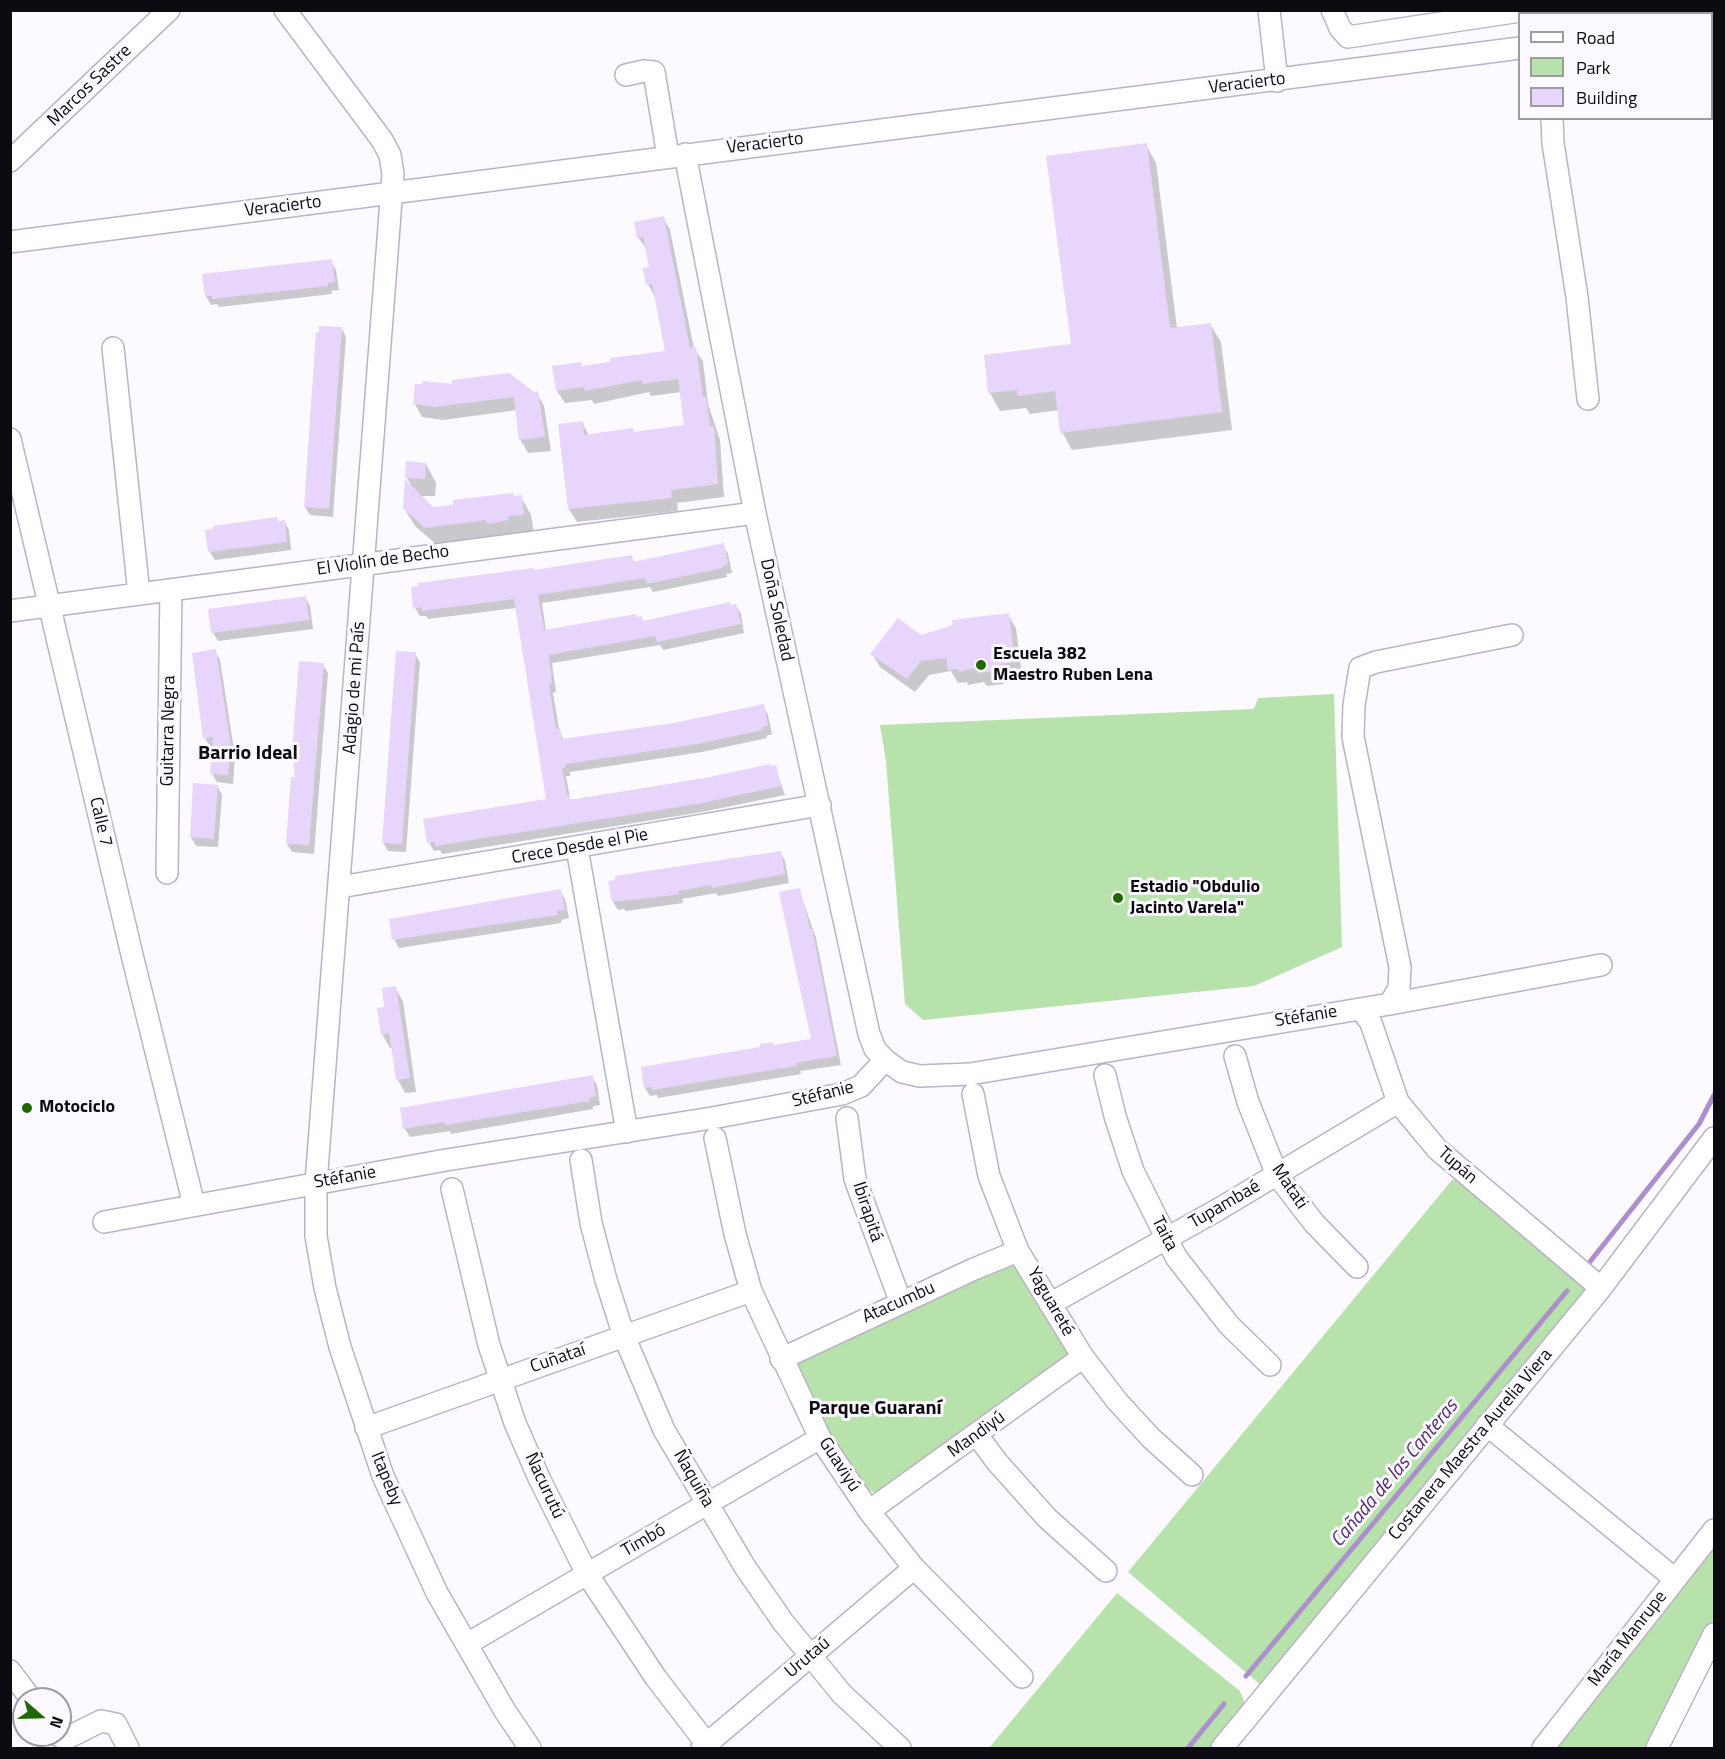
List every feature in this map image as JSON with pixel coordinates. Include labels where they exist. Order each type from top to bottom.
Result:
[{"type":"street","name":"Marcos Sastre","points":[[10,161],[169,10]]},
{"type":"street","name":"Adagio de mi País","points":[[285,10],[382,140],[390,155],[393,193],[316,1183]]},
{"type":"street","points":[[1269,10],[1277,81]]},
{"type":"street","points":[[1332,10],[1340,28],[1348,37],[1527,10]]},
{"type":"street","name":"Veracierto","points":[[10,242],[1518,48]]},
{"type":"street","name":"Doña Soledad","points":[[626,75],[645,71],[654,72],[676,155],[869,1034],[875,1049],[885,1060]]},
{"type":"street","points":[[1552,120],[1553,143],[1577,297],[1588,399]]},
{"type":"street","points":[[113,348],[139,594]]},
{"type":"street","name":"Calle 7","points":[[10,439],[195,1204]]},
{"type":"street","name":"El Violín de Becho","points":[[10,611],[755,513]]},
{"type":"street","name":"Guitarra Negra","points":[[167,873],[171,590]]},
{"type":"street","points":[[1390,1004],[1399,988],[1400,967],[1353,736],[1360,668],[1376,662],[1512,635]]},
{"type":"street","name":"Crece Desde el Pie","points":[[340,887],[820,805]]},
{"type":"street","points":[[577,848],[627,1132]]},
{"type":"street","name":"Stéfanie","points":[[104,1222],[316,1183],[842,1094],[861,1086],[885,1060],[902,1072],[920,1076],[970,1074],[1390,1004],[1601,964]]},
{"type":"street","name":"Tupán","points":[[1361,1009],[1371,1023],[1398,1102],[1437,1149],[1601,1288]]},
{"type":"street","name":"Matati","points":[[1234,1056],[1248,1102],[1277,1175],[1314,1222],[1357,1268]]},
{"type":"street","name":"Taita","points":[[1105,1075],[1123,1144],[1166,1239],[1205,1298],[1270,1365]]},
{"type":"street","name":"Yaguareté","points":[[973,1094],[989,1176],[1018,1251],[1083,1357],[1117,1401],[1151,1438],[1192,1475]]},
{"type":"street","name":"Tupambaé","points":[[1050,1304],[1277,1175],[1398,1102]]},
{"type":"street","name":"Ibirapitá","points":[[848,1118],[855,1179],[900,1303]]},
{"type":"street","name":"Guaviyú","points":[[715,1138],[730,1214],[751,1291],[820,1438],[869,1511],[914,1568],[1022,1677]]},
{"type":"street","name":"Costanera Maestra Aurelia Viera","points":[[1222,1749],[1601,1288],[1714,1138]]},
{"type":"street","name":"Ñaquiña","points":[[581,1160],[591,1223],[624,1336],[664,1430],[745,1567],[810,1657],[842,1694],[900,1749]]},
{"type":"street","name":"Itapeby","points":[[316,1183],[316,1236],[325,1288],[366,1428],[383,1476],[417,1552],[505,1711],[530,1749]]},
{"type":"street","name":"Ñacurutú","points":[[452,1190],[472,1281],[500,1380],[538,1478],[587,1574],[656,1678],[706,1747]]},
{"type":"street","name":"Atacumbu","points":[[781,1359],[1018,1251]]},
{"type":"street","name":"Cuñataí","points":[[366,1428],[751,1291]]},
{"type":"street","name":"Mandiyú","points":[[869,1511],[1083,1357]]},
{"type":"street","points":[[1487,1425],[1675,1579]]},
{"type":"street","points":[[977,1435],[1039,1509],[1106,1571]]},
{"type":"street","name":"Timbó","points":[[467,1644],[820,1438]]},
{"type":"street","name":"María Manrupe","points":[[1543,1749],[1714,1530]]},
{"type":"street","name":"Urutaú","points":[[706,1747],[914,1568]]},
{"type":"street","points":[[1657,1749],[1714,1635]]},
{"type":"street","points":[[10,1671],[22,1687]]},
{"type":"street","points":[[72,1736],[101,1721],[116,1724],[128,1749]]},
{"type":"green space","name":"Estadio \"Obdulio Jacinto Varela\"","points":[[1334,694],[1342,947],[1254,986],[923,1020],[905,1004],[886,761],[880,725],[1254,709],[1258,698]]},
{"type":"green space","points":[[1452,1180],[1457,1180],[1584,1286],[1587,1297],[1263,1687],[1128,1572]]},
{"type":"green space","points":[[1006,1265],[1020,1266],[1069,1354],[881,1494],[866,1490],[860,1486],[796,1376],[797,1362]]},
{"type":"green space","points":[[1714,1538],[1714,1618],[1650,1748],[1548,1748]]},
{"type":"green space","points":[[1117,1593],[1240,1691],[1245,1704],[1215,1748],[989,1748]]},
{"type":"building","points":[[1147,143],[1170,328],[1211,323],[1222,412],[1060,433],[1055,391],[1018,396],[1017,390],[988,393],[984,355],[1071,344],[1046,156]]},
{"type":"building","points":[[664,216],[690,348],[696,347],[703,397],[706,397],[710,426],[714,426],[718,484],[671,490],[672,498],[568,509],[558,424],[583,421],[584,435],[633,428],[634,432],[684,425],[678,379],[642,384],[642,380],[585,391],[584,387],[556,391],[552,366],[581,362],[582,366],[610,362],[610,358],[665,351],[652,284],[646,285],[643,268],[649,267],[643,237],[637,238],[634,222]]},
{"type":"building","points":[[332,259],[335,282],[328,283],[328,286],[212,299],[212,296],[205,296],[202,274]]},
{"type":"building","points":[[319,326],[342,327],[329,509],[304,507],[316,332],[319,333]]},
{"type":"building","points":[[509,373],[534,392],[538,391],[545,437],[519,440],[514,397],[435,407],[413,404],[415,384],[422,384],[423,381],[452,384],[452,380]]},
{"type":"building","points":[[406,461],[426,463],[425,479],[405,478]]},
{"type":"building","points":[[405,479],[433,507],[453,505],[453,500],[513,493],[514,496],[522,495],[524,515],[508,516],[509,520],[487,524],[486,520],[425,528],[403,508]]},
{"type":"building","points":[[277,517],[278,521],[285,520],[287,542],[208,552],[205,530],[213,529],[213,526]]},
{"type":"building","points":[[724,543],[728,564],[722,566],[723,568],[647,584],[645,578],[538,595],[544,630],[636,614],[636,617],[642,616],[643,621],[730,602],[730,605],[736,604],[741,624],[657,642],[655,636],[549,655],[552,683],[549,684],[556,729],[560,728],[562,739],[674,723],[764,704],[768,726],[762,727],[763,730],[697,744],[566,764],[566,767],[562,768],[567,795],[570,795],[570,799],[579,799],[701,779],[770,764],[770,766],[776,765],[781,786],[697,804],[435,846],[435,842],[427,843],[423,819],[546,799],[514,599],[422,611],[421,607],[413,608],[411,587],[418,586],[418,583],[533,568],[534,570],[632,555],[633,562]]},
{"type":"building","points":[[306,596],[309,620],[211,633],[208,609]]},
{"type":"building","points":[[1009,613],[1015,662],[997,665],[997,671],[978,673],[977,668],[959,672],[959,669],[948,670],[946,658],[921,661],[907,679],[870,654],[898,618],[921,635],[953,625],[952,620]]},
{"type":"building","points":[[216,649],[231,746],[228,775],[210,774],[213,737],[203,739],[192,653]]},
{"type":"building","points":[[396,651],[416,652],[402,844],[382,843]]},
{"type":"building","points":[[299,661],[324,663],[309,845],[286,844],[291,777],[295,777],[292,752]]},
{"type":"building","points":[[193,783],[218,785],[214,839],[190,837]]},
{"type":"building","points":[[781,851],[785,874],[712,888],[711,885],[678,891],[679,894],[612,902],[608,881],[615,880],[615,876]]},
{"type":"building","points":[[800,888],[810,929],[812,928],[837,1056],[796,1063],[797,1066],[652,1090],[652,1087],[644,1088],[641,1067],[760,1047],[760,1044],[773,1042],[773,1045],[811,1039],[779,892]]},
{"type":"building","points":[[561,889],[565,910],[557,911],[558,915],[392,940],[389,919]]},
{"type":"building","points":[[396,986],[410,1078],[396,1080],[389,1033],[381,1035],[377,1008],[384,1007],[382,988]]},
{"type":"building","points":[[593,1075],[596,1096],[589,1098],[590,1101],[445,1125],[444,1122],[403,1129],[400,1108]]},
{"type":"waterway","name":"Cañada de las Canteras","points":[[1589,1263],[1699,1124],[1714,1095]]},
{"type":"waterway","name":"Cañada de las Canteras","points":[[1246,1676],[1567,1291]]},
{"type":"waterway","name":"Cañada de las Canteras","points":[[1188,1748],[1224,1704]]},
{"type":"place","name":"Escuela 382 Maestro Ruben Lena","points":[[981,665]]},
{"type":"place","name":"Estadio \"Obdulio Jacinto Varela\"","points":[[1118,898]]},
{"type":"place","name":"Motociclo","points":[[27,1108]]},
{"type":"district","name":"Barrio Ideal","points":[[248,754]]},
{"type":"district","name":"Parque Guaraní","points":[[875,1409]]}]
